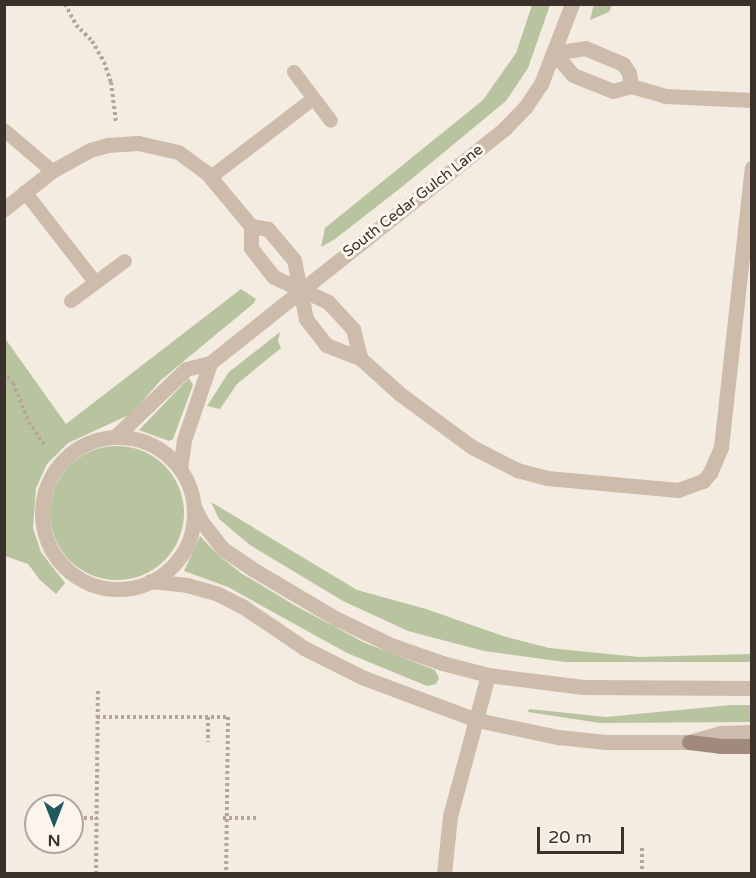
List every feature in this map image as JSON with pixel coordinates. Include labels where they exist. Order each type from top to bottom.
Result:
[{"type":"main road","points":[[688,742],[720,747],[752,747]]},
{"type":"street","name":"South Cedar Gulch Lane","points":[[116,436],[186,369],[210,363],[300,289],[505,128],[534,95],[554,53],[572,4]]},
{"type":"street","points":[[554,53],[585,48],[624,64],[629,73],[631,86]]},
{"type":"street","points":[[554,53],[573,75],[614,91],[631,86],[666,96],[752,99]]},
{"type":"street","points":[[4,209],[52,171],[90,150],[108,145],[138,143],[178,152],[211,177],[251,226],[251,248],[274,277],[328,302],[353,329],[360,358]]},
{"type":"street","points":[[251,226],[268,229],[294,260],[306,319],[326,345],[360,358],[400,394],[472,447],[517,470],[547,478],[662,490],[690,487],[710,473],[721,447],[752,168]]},
{"type":"street","points":[[180,469],[187,432],[210,363]]},
{"type":"street","points":[[194,507],[190,537],[184,551],[169,568],[150,581],[132,587],[114,589],[80,579],[56,557],[42,527],[44,494],[58,465],[84,444],[116,436],[135,438],[168,455],[180,469],[189,487],[194,507],[211,534],[230,554],[337,619],[401,648],[488,675],[583,687],[752,688]]},
{"type":"street","points":[[150,581],[187,585],[218,594],[242,606],[304,648],[346,670],[408,697],[477,720],[586,741],[688,742],[720,733],[752,732]]},
{"type":"street","points":[[444,873],[450,816],[488,675]]},
{"type":"lane","points":[[294,72],[331,121]]},
{"type":"lane","points":[[211,177],[314,99]]},
{"type":"lane","points":[[4,130],[52,171]]},
{"type":"lane","points":[[25,192],[95,282]]},
{"type":"lane","points":[[71,301],[125,261]]},
{"type":"path","points":[[65,4],[76,25],[92,41],[104,62],[111,82],[116,123]]},
{"type":"path","points":[[4,372],[13,383],[29,422],[45,446]]},
{"type":"path","points":[[96,873],[98,688]]},
{"type":"path","points":[[97,717],[228,717],[226,873]]},
{"type":"path","points":[[208,717],[208,742]]},
{"type":"path","points":[[84,818],[97,818]]},
{"type":"path","points":[[225,819],[256,818]]},
{"type":"path","points":[[642,848],[642,873]]},
{"type":"green space","points":[[594,4],[612,5],[609,12],[590,20]]},
{"type":"green space","points":[[532,5],[550,5],[528,68],[506,101],[403,186],[335,239],[321,247],[325,228],[483,100],[516,53]]},
{"type":"green space","points":[[241,289],[256,299],[254,303],[161,380],[131,414],[68,443],[47,464],[36,488],[33,528],[41,552],[65,583],[56,594],[40,580],[28,564],[5,556],[4,337],[66,424]]},
{"type":"green space","points":[[280,332],[278,341],[281,348],[237,384],[220,409],[207,406],[229,372]]},
{"type":"green space","points":[[189,378],[193,385],[173,439],[169,441],[139,430]]},
{"type":"green space","points":[[117,446],[142,451],[164,466],[179,488],[184,513],[179,538],[164,560],[142,575],[117,580],[92,575],[70,560],[55,538],[50,513],[55,488],[70,466],[92,451]]},
{"type":"green space","points":[[211,502],[357,590],[426,609],[506,637],[549,648],[639,657],[751,654],[751,662],[565,662],[484,651],[408,631],[343,601],[250,545],[219,519]]},
{"type":"green space","points":[[200,536],[218,555],[241,573],[294,605],[365,643],[435,670],[439,678],[436,684],[427,686],[347,653],[228,587],[184,571]]},
{"type":"green space","points":[[751,705],[751,722],[600,723],[528,712],[529,709],[606,717]]}]
